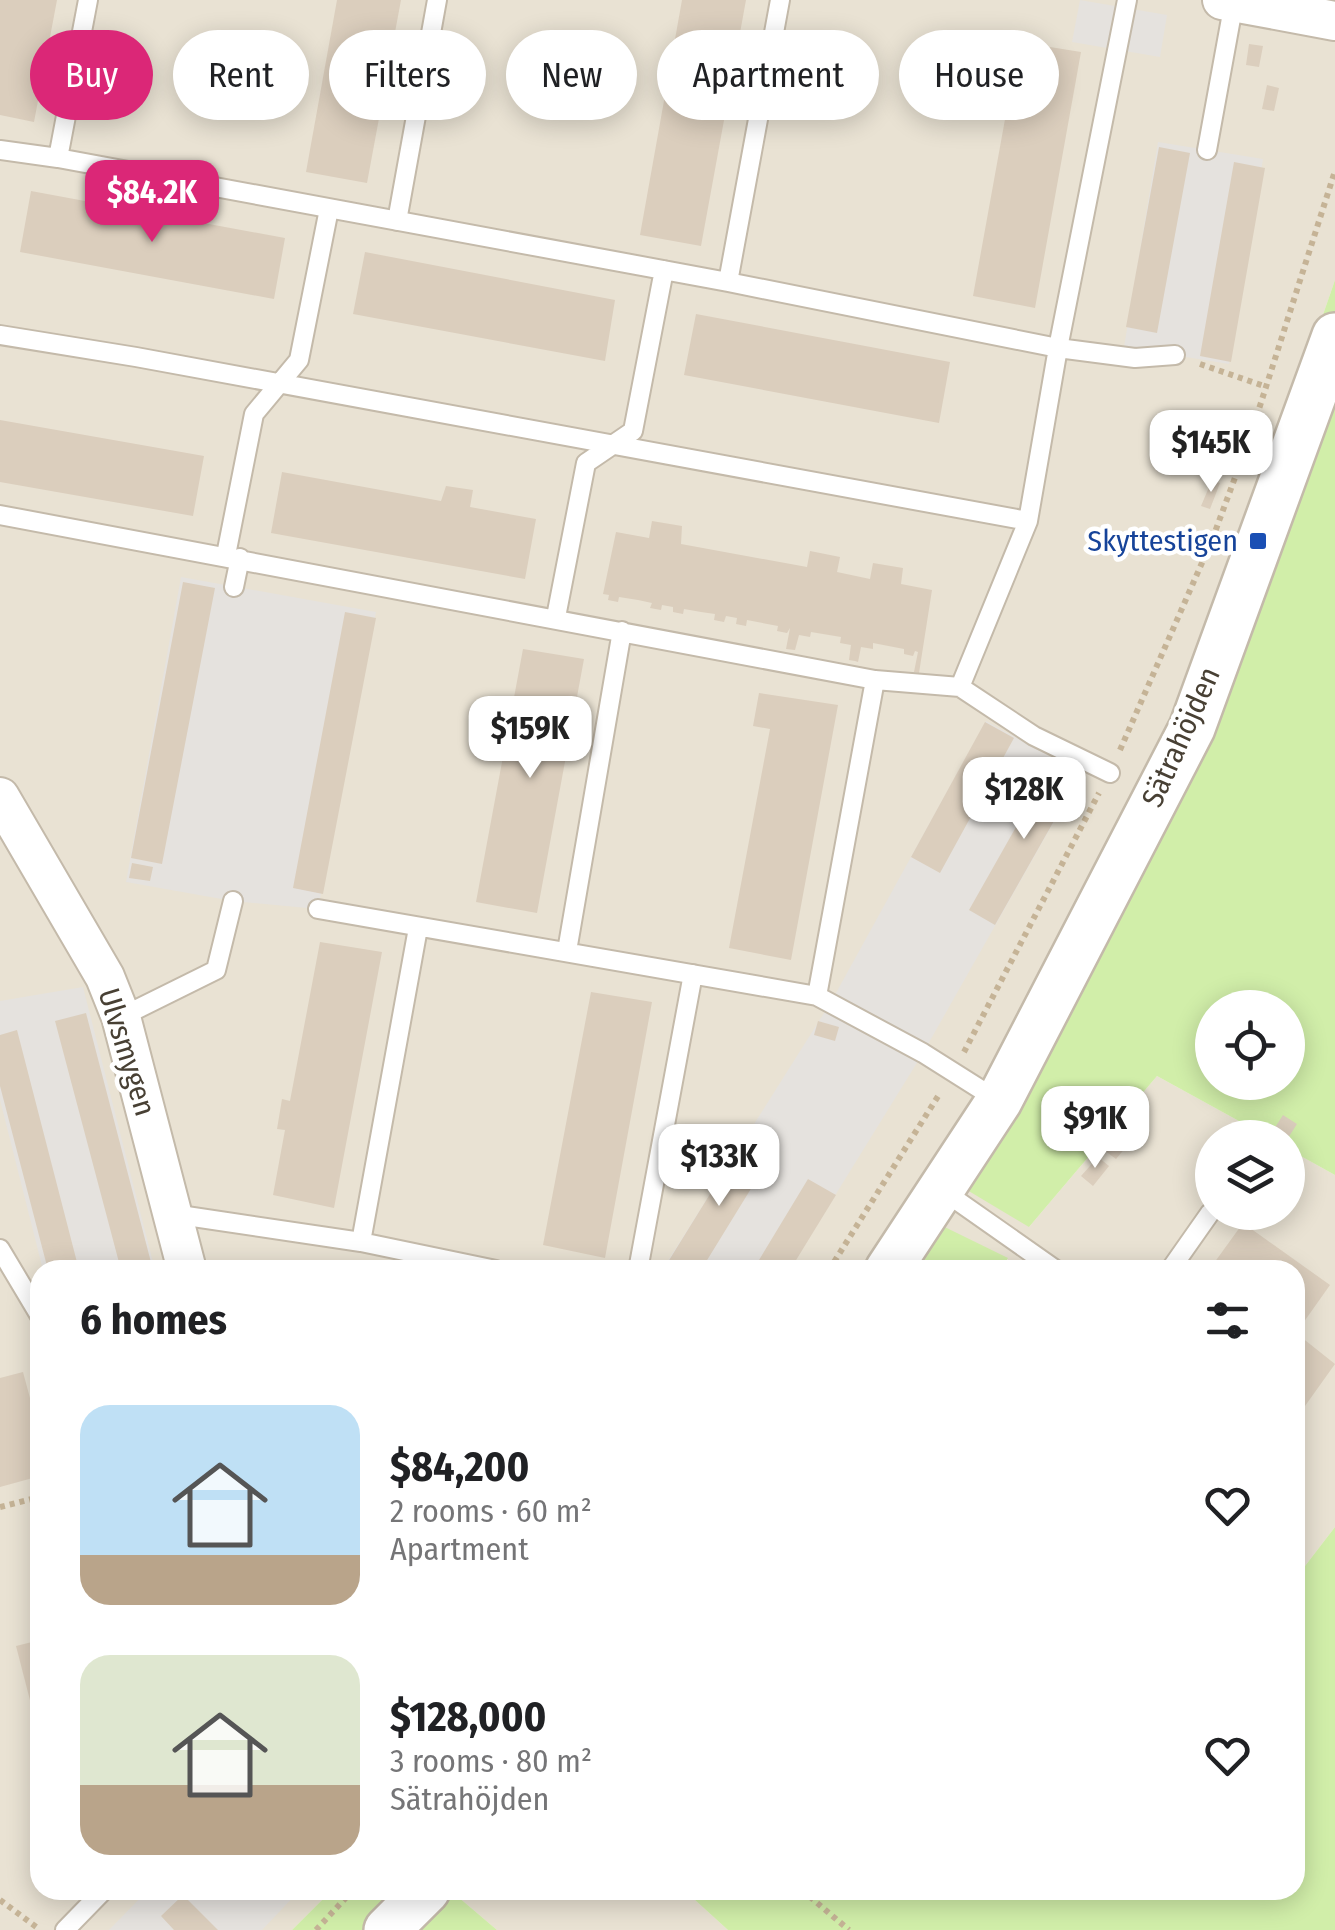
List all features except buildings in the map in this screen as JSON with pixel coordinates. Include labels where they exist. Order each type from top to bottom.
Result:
[{"type":"street","points":[[1242,2],[1335,22]]},
{"type":"street","name":"Sätrahöjden","points":[[895,1260],[999,1101],[1192,728],[1335,336]]},
{"type":"street","name":"Ulvsmygen","points":[[0,797],[94,982],[121,1017],[184,1260]]},
{"type":"street","points":[[387,1930],[416,1900]]},
{"type":"lane","points":[[58,158],[88,0]]},
{"type":"lane","points":[[396,222],[437,0]]},
{"type":"lane","points":[[728,282],[780,0]]},
{"type":"lane","points":[[960,687],[1028,521],[1127,0]]},
{"type":"lane","points":[[1207,150],[1242,2]]},
{"type":"lane","points":[[0,150],[664,270],[1058,348],[1135,358],[1175,355]]},
{"type":"lane","points":[[234,586],[233,557],[254,414],[299,360],[329,209]]},
{"type":"lane","points":[[556,617],[586,463],[633,431],[664,270]]},
{"type":"lane","points":[[0,335],[1028,521]]},
{"type":"lane","points":[[0,515],[876,680],[960,687],[1034,736],[1110,773]]},
{"type":"lane","points":[[567,951],[622,630]]},
{"type":"lane","points":[[816,996],[876,680]]},
{"type":"lane","points":[[121,1017],[216,970],[232,900]]},
{"type":"lane","points":[[318,909],[816,996],[954,1070],[999,1101]]},
{"type":"lane","points":[[361,1242],[418,928]]},
{"type":"lane","points":[[640,1260],[694,974]]},
{"type":"lane","points":[[941,1189],[1042,1260]]},
{"type":"lane","points":[[172,1214],[361,1242],[448,1260]]},
{"type":"lane","points":[[1177,1260],[1198,1230]]},
{"type":"lane","points":[[0,1249],[30,1299]]},
{"type":"lane","points":[[65,1930],[94,1900]]},
{"type":"path","points":[[835,1260],[954,1070],[1110,773],[1212,540],[1335,171]]},
{"type":"path","points":[[1175,355],[1264,386]]},
{"type":"path","points":[[0,1507],[30,1500]]},
{"type":"path","points":[[0,1900],[39,1930]]},
{"type":"path","points":[[316,1930],[344,1900]]},
{"type":"path","points":[[814,1900],[849,1930]]},
{"type":"shaded area","points":[[0,0],[1335,0],[1335,280],[1185,713],[1029,1227],[1157,1076],[1237,1120],[1195,1120],[1195,1230],[1305,1230],[1305,1158],[1335,1175],[1335,1527],[1305,1566],[1305,1260],[30,1260],[30,1900],[322,1900],[292,1930],[0,1930]]},
{"type":"shaded area","points":[[1080,0],[1167,15],[1160,57],[1072,42]]},
{"type":"shaded area","points":[[1158,142],[1263,159],[1229,364],[1124,347]]},
{"type":"shaded area","points":[[181,577],[376,612],[318,909],[233,901],[126,882]]},
{"type":"shaded area","points":[[986,721],[1081,774],[923,1053],[795,1260],[668,1260],[831,1002]]},
{"type":"shaded area","points":[[83,987],[152,1260],[40,1260],[0,1100],[0,1001]]},
{"type":"shaded area","points":[[138,1900],[290,1900],[262,1930],[109,1930]]},
{"type":"shaded area","points":[[462,1900],[695,1900],[728,1930],[497,1930]]},
{"type":"green space","points":[[1335,280],[1335,1175],[1305,1158],[1305,1120],[1237,1120],[1201,1100],[1305,1100],[1305,990],[1195,990],[1195,1097],[1157,1076],[1029,1227],[937,1172],[1185,713]]},
{"type":"green space","points":[[912,1211],[1008,1258],[1007,1260],[880,1260]]},
{"type":"green space","points":[[1335,1527],[1335,1930],[728,1930],[695,1900],[1305,1900],[1305,1566]]},
{"type":"green space","points":[[322,1900],[462,1900],[497,1930],[292,1930]]},
{"type":"place","name":"Skyttestigen","points":[[1258,541]]}]
